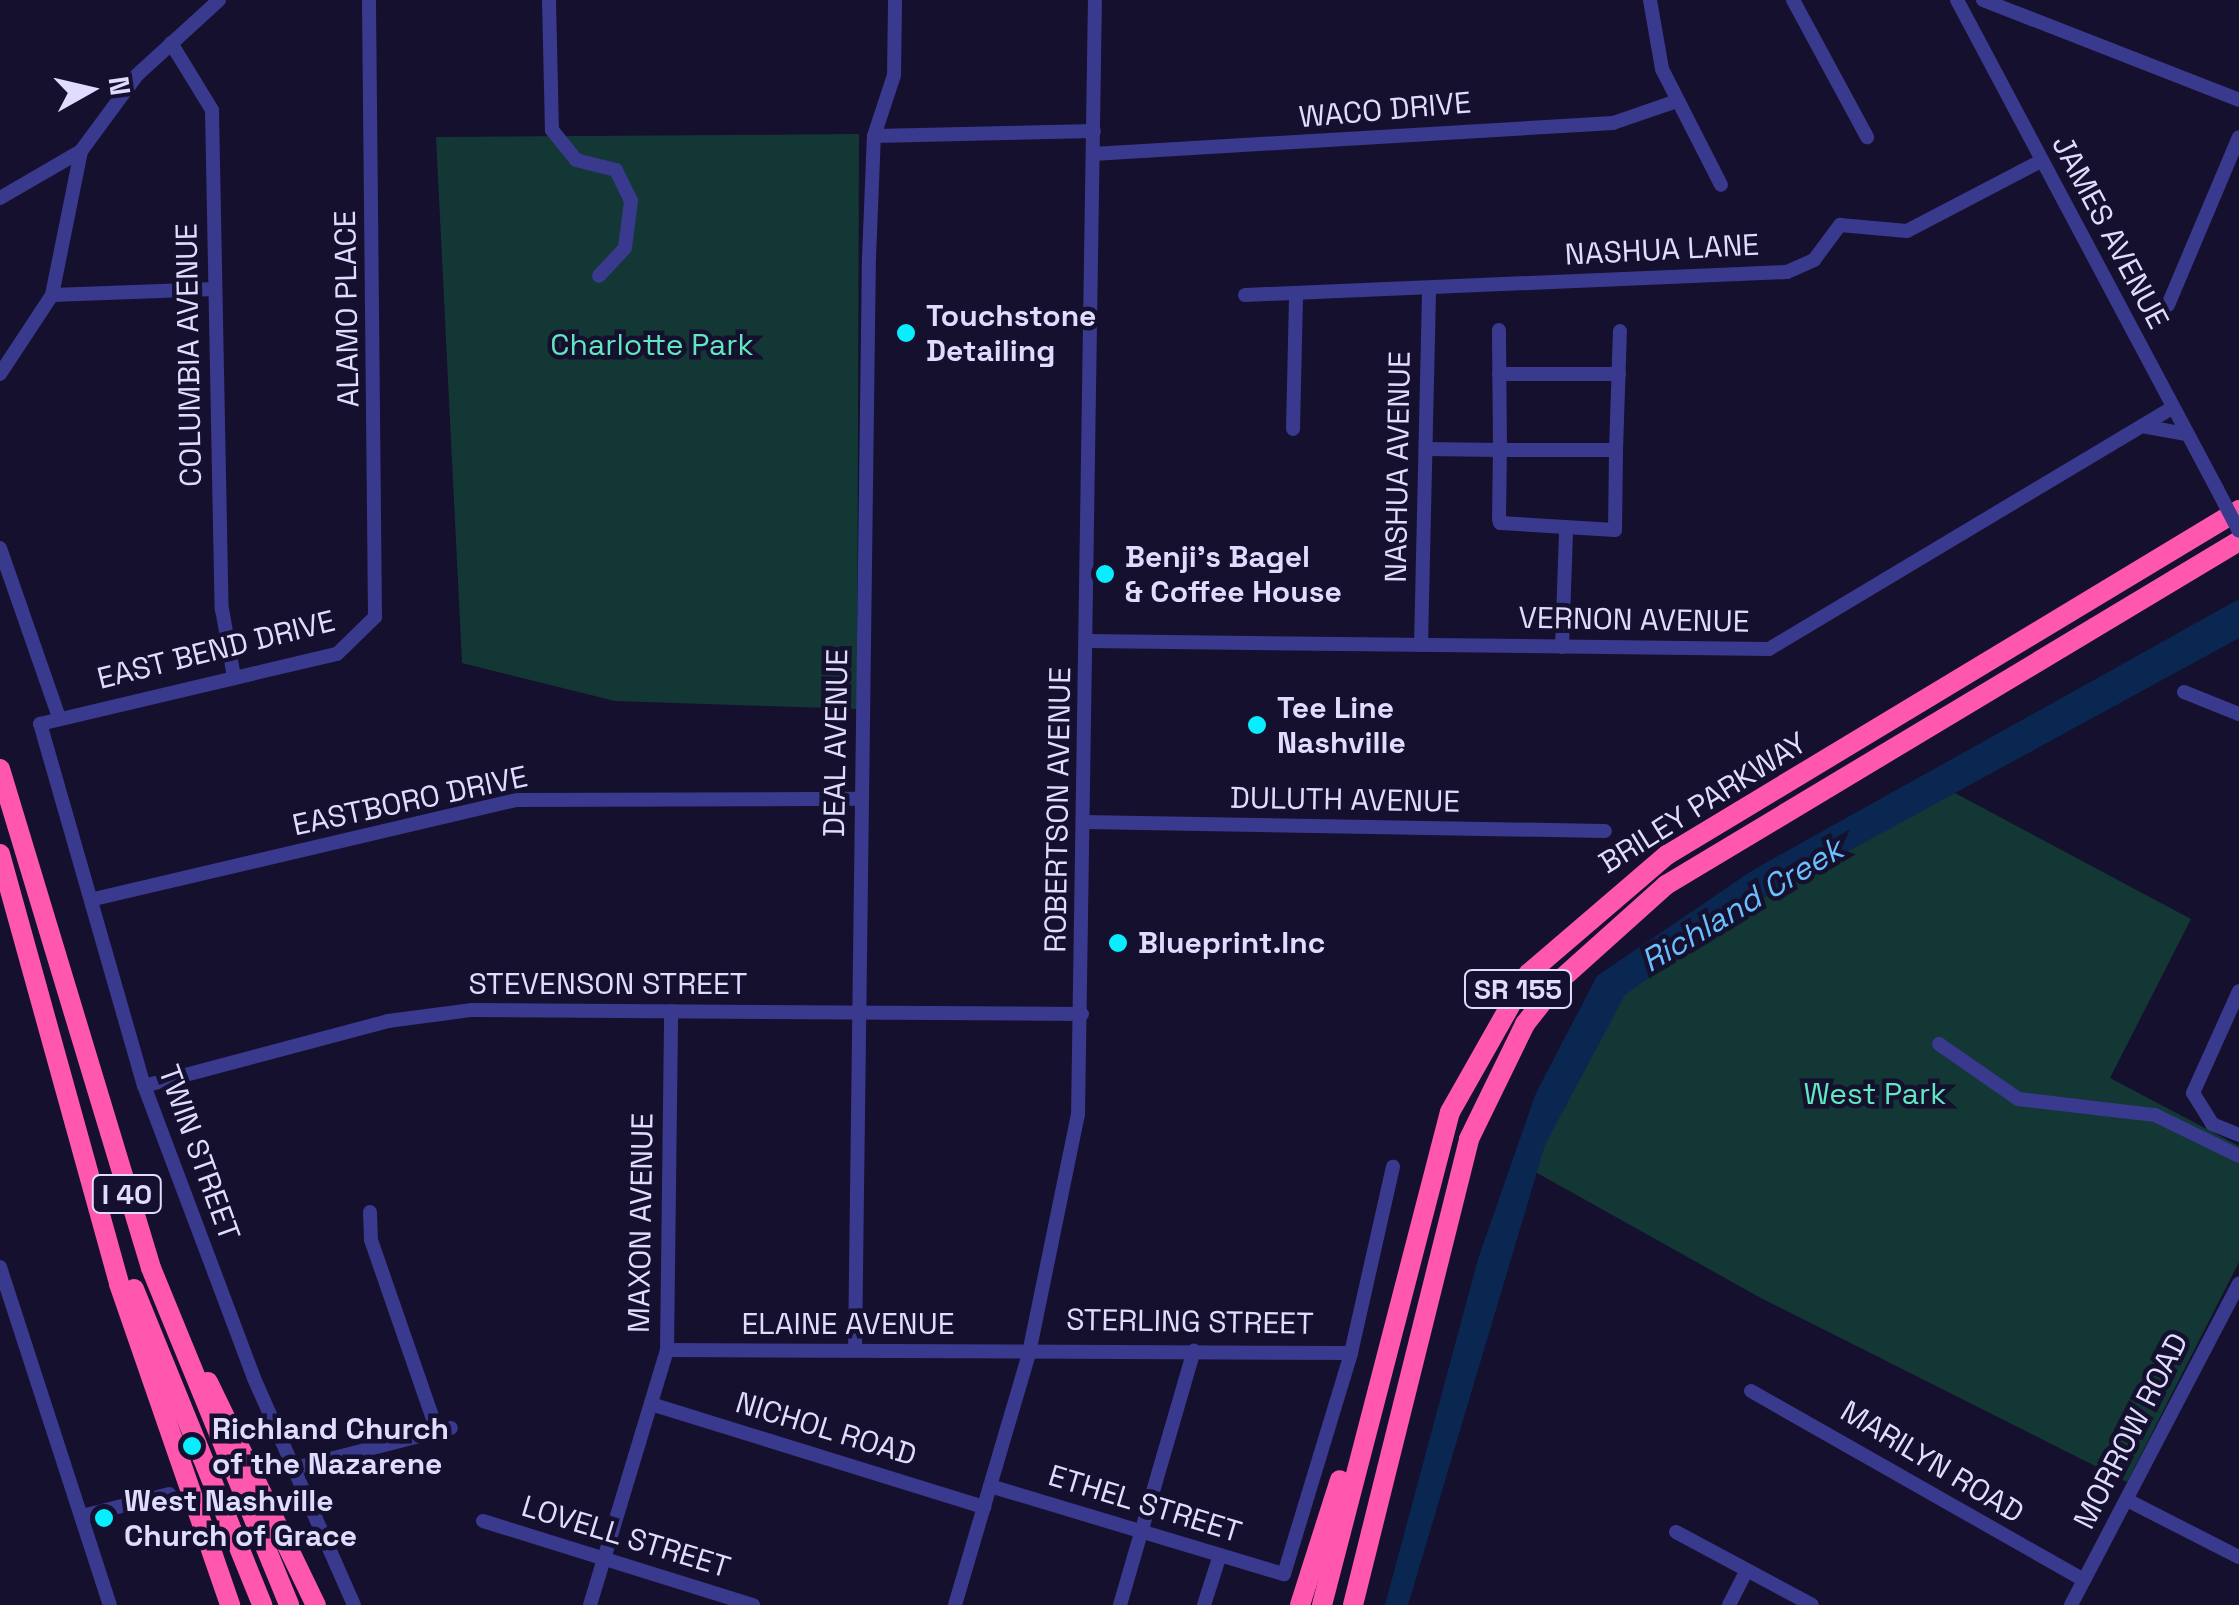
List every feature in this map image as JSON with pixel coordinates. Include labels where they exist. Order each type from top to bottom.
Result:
[{"type":"highway","name":"BRILEY PARKWAY","points":[[1322,1605],[1388,1336],[1450,1112],[1496,1020],[1566,936],[1667,855],[2239,510]]},
{"type":"highway","name":"BRILEY PARKWAY","points":[[1351,1605],[1469,1140],[1524,1024],[1559,981],[1666,886],[2239,541]]},
{"type":"highway","name":"I 40","points":[[0,770],[159,1291],[289,1605]]},
{"type":"highway","name":"I 40","points":[[0,854],[82,1140],[261,1603]]},
{"type":"highway","points":[[82,1140],[119,1284],[230,1605]]},
{"type":"highway","points":[[159,1291],[316,1605]]},
{"type":"highway","points":[[1300,1605],[1388,1336]]},
{"type":"street","points":[[0,198],[81,151],[170,43],[219,0]]},
{"type":"street","name":"ALAMO PLACE","points":[[369,0],[375,617]]},
{"type":"street","points":[[549,0],[552,130],[576,160],[616,170],[631,201],[625,248],[599,276]]},
{"type":"street","name":"DEAL AVENUE","points":[[855,1350],[874,136],[894,75],[895,0]]},
{"type":"street","name":"ROBERTSON AVENUE","points":[[955,1605],[1029,1353],[1078,1116],[1095,0]]},
{"type":"street","points":[[1650,0],[1676,101],[1721,185]]},
{"type":"street","points":[[1793,0],[1867,136]]},
{"type":"street","name":"JAMES AVENUE","points":[[1956,0],[2239,531]]},
{"type":"street","points":[[1983,0],[2239,100]]},
{"type":"street","name":"COLUMBIA AVENUE","points":[[170,43],[212,110],[222,609],[234,677]]},
{"type":"street","name":"WACO DRIVE","points":[[1094,154],[1614,123],[1676,101]]},
{"type":"street","points":[[874,136],[1094,132]]},
{"type":"street","points":[[2168,305],[2239,137]]},
{"type":"street","points":[[0,374],[52,295],[81,151]]},
{"type":"street","name":"NASHUA LANE","points":[[1246,296],[1787,272],[1814,260],[1840,225],[1907,231],[2041,161]]},
{"type":"street","points":[[52,295],[215,289]]},
{"type":"street","name":"NASHUA AVENUE","points":[[1421,645],[1429,290]]},
{"type":"street","points":[[1293,428],[1296,294]]},
{"type":"street","points":[[1499,330],[1500,523],[1566,530],[1615,530],[1620,331]]},
{"type":"street","points":[[1499,374],[1619,374]]},
{"type":"street","name":"VERNON AVENUE","points":[[1088,641],[1768,648],[2172,408]]},
{"type":"street","points":[[2142,426],[2186,434]]},
{"type":"street","points":[[1426,450],[1616,450]]},
{"type":"street","points":[[1562,646],[1566,530]]},
{"type":"street","points":[[0,548],[59,718]]},
{"type":"street","name":"EAST BEND DRIVE","points":[[59,718],[336,654],[375,617]]},
{"type":"street","points":[[2184,692],[2239,714]]},
{"type":"street","name":"TWIN STREET","points":[[59,718],[40,724],[94,899],[144,1086],[291,1469],[354,1605]]},
{"type":"street","name":"EASTBORO DRIVE","points":[[94,899],[516,800],[862,799]]},
{"type":"street","name":"DULUTH AVENUE","points":[[1084,822],[1605,831]]},
{"type":"street","points":[[2239,990],[2193,1093],[2212,1124],[2239,1136]]},
{"type":"street","name":"STEVENSON STREET","points":[[144,1086],[404,1019],[472,1010],[1082,1014]]},
{"type":"street","name":"MAXON AVENUE","points":[[590,1605],[667,1350],[670,1010]]},
{"type":"street","points":[[1939,1044],[2018,1099],[2162,1117],[2239,1156]]},
{"type":"street","points":[[1351,1353],[1392,1168]]},
{"type":"street","points":[[291,1469],[444,1430],[370,1240],[370,1212]]},
{"type":"street","points":[[0,1267],[110,1605]]},
{"type":"street","name":"MORROW ROAD","points":[[2072,1605],[2239,1282]]},
{"type":"street","name":"ELAINE AVENUE","points":[[667,1350],[1029,1353]]},
{"type":"street","points":[[1120,1605],[1194,1351]]},
{"type":"street","name":"STERLING STREET","points":[[1029,1353],[1351,1353]]},
{"type":"street","name":"ETHEL STREET","points":[[990,1486],[1284,1574],[1351,1353]]},
{"type":"street","name":"MARILYN ROAD","points":[[1751,1391],[2084,1580]]},
{"type":"street","name":"NICHOL ROAD","points":[[651,1404],[984,1507]]},
{"type":"street","points":[[82,1516],[169,1494]]},
{"type":"street","points":[[2127,1500],[2239,1557]]},
{"type":"street","name":"LOVELL STREET","points":[[483,1521],[753,1605]]},
{"type":"street","points":[[1676,1532],[1746,1574],[1812,1605]]},
{"type":"street","points":[[1204,1605],[1220,1555]]},
{"type":"street","points":[[1729,1605],[1746,1574]]},
{"type":"green space","name":"Charlotte Park","points":[[859,134],[857,709],[615,701],[462,663],[436,137]]},
{"type":"green space","name":"West Park","points":[[1953,792],[2191,919],[2110,1078],[2239,1146],[2239,1262],[2127,1482],[1759,1297],[1530,1169],[1626,983],[1732,903]]},
{"type":"water","name":"Richland Creek","points":[[2239,599],[2239,638],[1750,905],[1625,995],[1545,1145],[1408,1605],[1385,1605],[1478,1259],[1536,1093],[1597,976],[1753,870]]},
{"type":"place","name":"Touchstone Detailing","points":[[906,333]]},
{"type":"place","name":"Benji's Bagel & Coffee House","points":[[1105,574]]},
{"type":"place","name":"Tee Line Nashville","points":[[1257,725]]},
{"type":"place","name":"Blueprint.Inc","points":[[1118,943]]},
{"type":"place","name":"Richland Church of the Nazarene","points":[[192,1446]]},
{"type":"place","name":"West Nashville Church of Grace","points":[[104,1518]]}]
